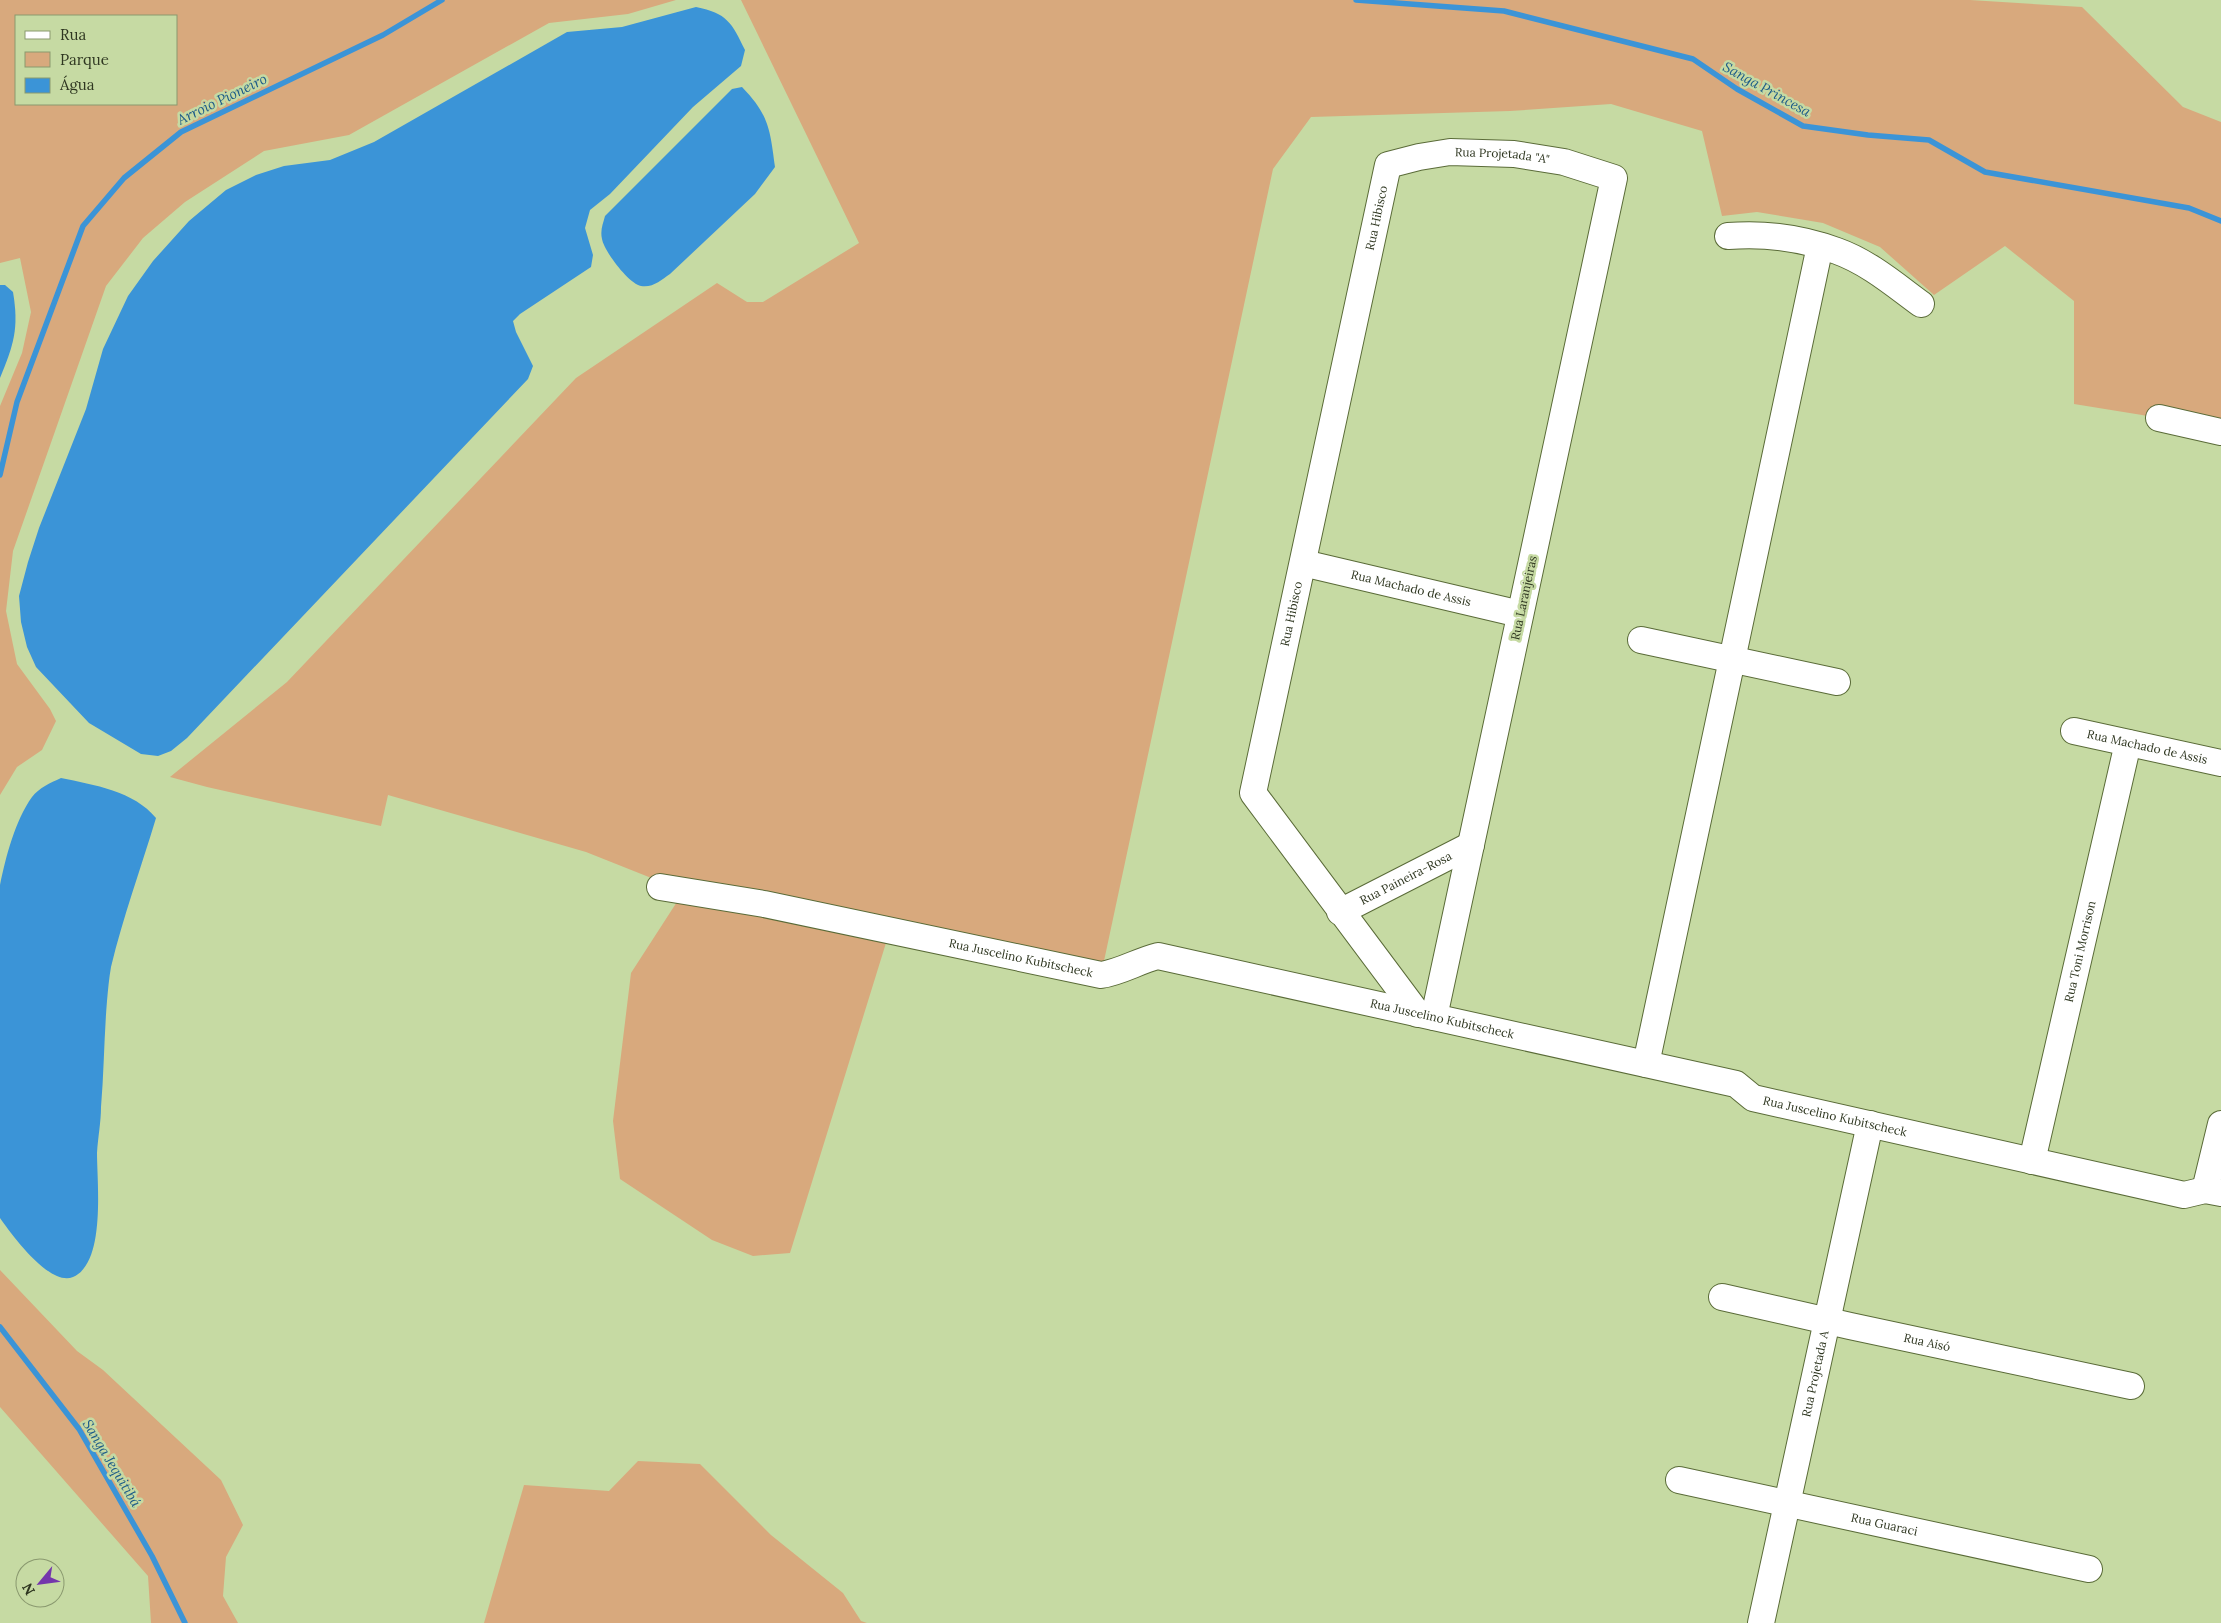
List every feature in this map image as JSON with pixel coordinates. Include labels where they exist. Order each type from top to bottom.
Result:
[{"type":"street","name":"Rua Projetada \"A\"","points":[[1388,165],[1450,152],[1514,154],[1564,162],[1614,178]]},
{"type":"street","name":"Rua Hibisco","points":[[1388,165],[1253,793],[1340,912],[1426,1016]]},
{"type":"street","name":"Rua Laranjeiras","points":[[1426,1016],[1471,845],[1614,178]]},
{"type":"street","points":[[1728,236],[1755,234],[1795,239],[1838,251],[1882,275],[1921,304]]},
{"type":"street","points":[[1646,1064],[1820,246]]},
{"type":"street","points":[[2159,418],[2221,432]]},
{"type":"street","name":"Rua Machado de Assis","points":[[1302,562],[1520,614]]},
{"type":"street","points":[[1641,640],[1837,682]]},
{"type":"street","name":"Rua Machado de Assis","points":[[2074,731],[2221,764]]},
{"type":"street","name":"Rua Toni Morrison","points":[[2032,1161],[2128,743]]},
{"type":"street","name":"Rua Paineira-Rosa","points":[[1340,912],[1471,845]]},
{"type":"street","name":"Rua Juscelino Kubitscheck","points":[[660,887],[764,904],[1101,975],[1115,973],[1143,960],[1158,956],[1736,1084],[1754,1098],[2184,1195],[2213,1191]]},
{"type":"street","name":"Rua Projetada A","points":[[1761,1623],[1870,1124]]},
{"type":"street","points":[[2213,1191],[2221,1124]]},
{"type":"street","name":"Rua Aisó","points":[[1722,1297],[2131,1386]]},
{"type":"street","name":"Rua Guaraci","points":[[1679,1480],[1787,1505],[2089,1569]]},
{"type":"green space","points":[[0,0],[676,0],[628,14],[549,23],[349,135],[264,151],[185,202],[143,238],[106,286],[13,551],[6,611],[17,664],[50,709],[56,721],[42,750],[17,767],[0,795],[0,406],[22,353],[31,312],[20,258],[0,263]]},
{"type":"green space","points":[[741,0],[1970,0],[2082,7],[2183,107],[2221,122],[2221,432],[2142,415],[2074,404],[2074,301],[2005,246],[1934,295],[1880,247],[1823,223],[1757,212],[1722,216],[1702,131],[1611,104],[1510,111],[1311,117],[1273,169],[1101,975],[890,930],[790,1253],[753,1256],[712,1240],[620,1179],[613,1121],[631,973],[684,891],[586,852],[388,795],[381,826],[170,777],[287,682],[576,378],[717,283],[747,302],[763,302],[859,243]]},
{"type":"green space","points":[[0,1270],[77,1351],[103,1370],[221,1480],[243,1525],[226,1557],[223,1596],[238,1623],[151,1623],[148,1576],[0,1407]]},
{"type":"green space","points":[[638,1461],[700,1464],[771,1535],[843,1593],[861,1621],[867,1623],[484,1623],[524,1485],[609,1491]]},
{"type":"water","points":[[696,7],[715,12],[732,26],[745,50],[741,66],[693,107],[610,194],[590,210],[585,228],[593,255],[591,267],[520,314],[513,321],[516,332],[533,366],[528,379],[187,738],[171,751],[158,756],[141,754],[89,723],[36,667],[27,647],[21,622],[19,596],[39,528],[86,409],[103,349],[128,296],[153,261],[189,221],[226,190],[256,175],[284,166],[330,160],[374,142],[567,32],[622,27]]},
{"type":"water","points":[[742,87],[758,106],[767,123],[772,142],[775,167],[755,194],[670,274],[649,286],[636,284],[630,280],[607,251],[601,233],[605,216],[732,89]]},
{"type":"water","points":[[0,285],[5,285],[13,292],[15,326],[12,345],[0,378]]},
{"type":"water","points":[[61,778],[113,790],[125,795],[137,801],[156,818],[111,967],[97,1153],[98,1202],[95,1240],[91,1256],[84,1269],[73,1277],[64,1278],[54,1274],[32,1258],[0,1218],[0,885],[12,839],[26,806],[38,791]]},
{"type":"waterway","name":"Arroio Pioneiro","points":[[0,475],[17,402],[83,226],[124,178],[181,132],[383,35],[442,0]]},
{"type":"waterway","name":"Sanga Princesa","points":[[1356,0],[1504,11],[1693,59],[1737,89],[1803,126],[1868,135],[1929,140],[1985,172],[2189,208],[2221,221]]},
{"type":"waterway","name":"Sanga Jequitibá","points":[[0,1327],[79,1429],[152,1556],[185,1623]]}]
